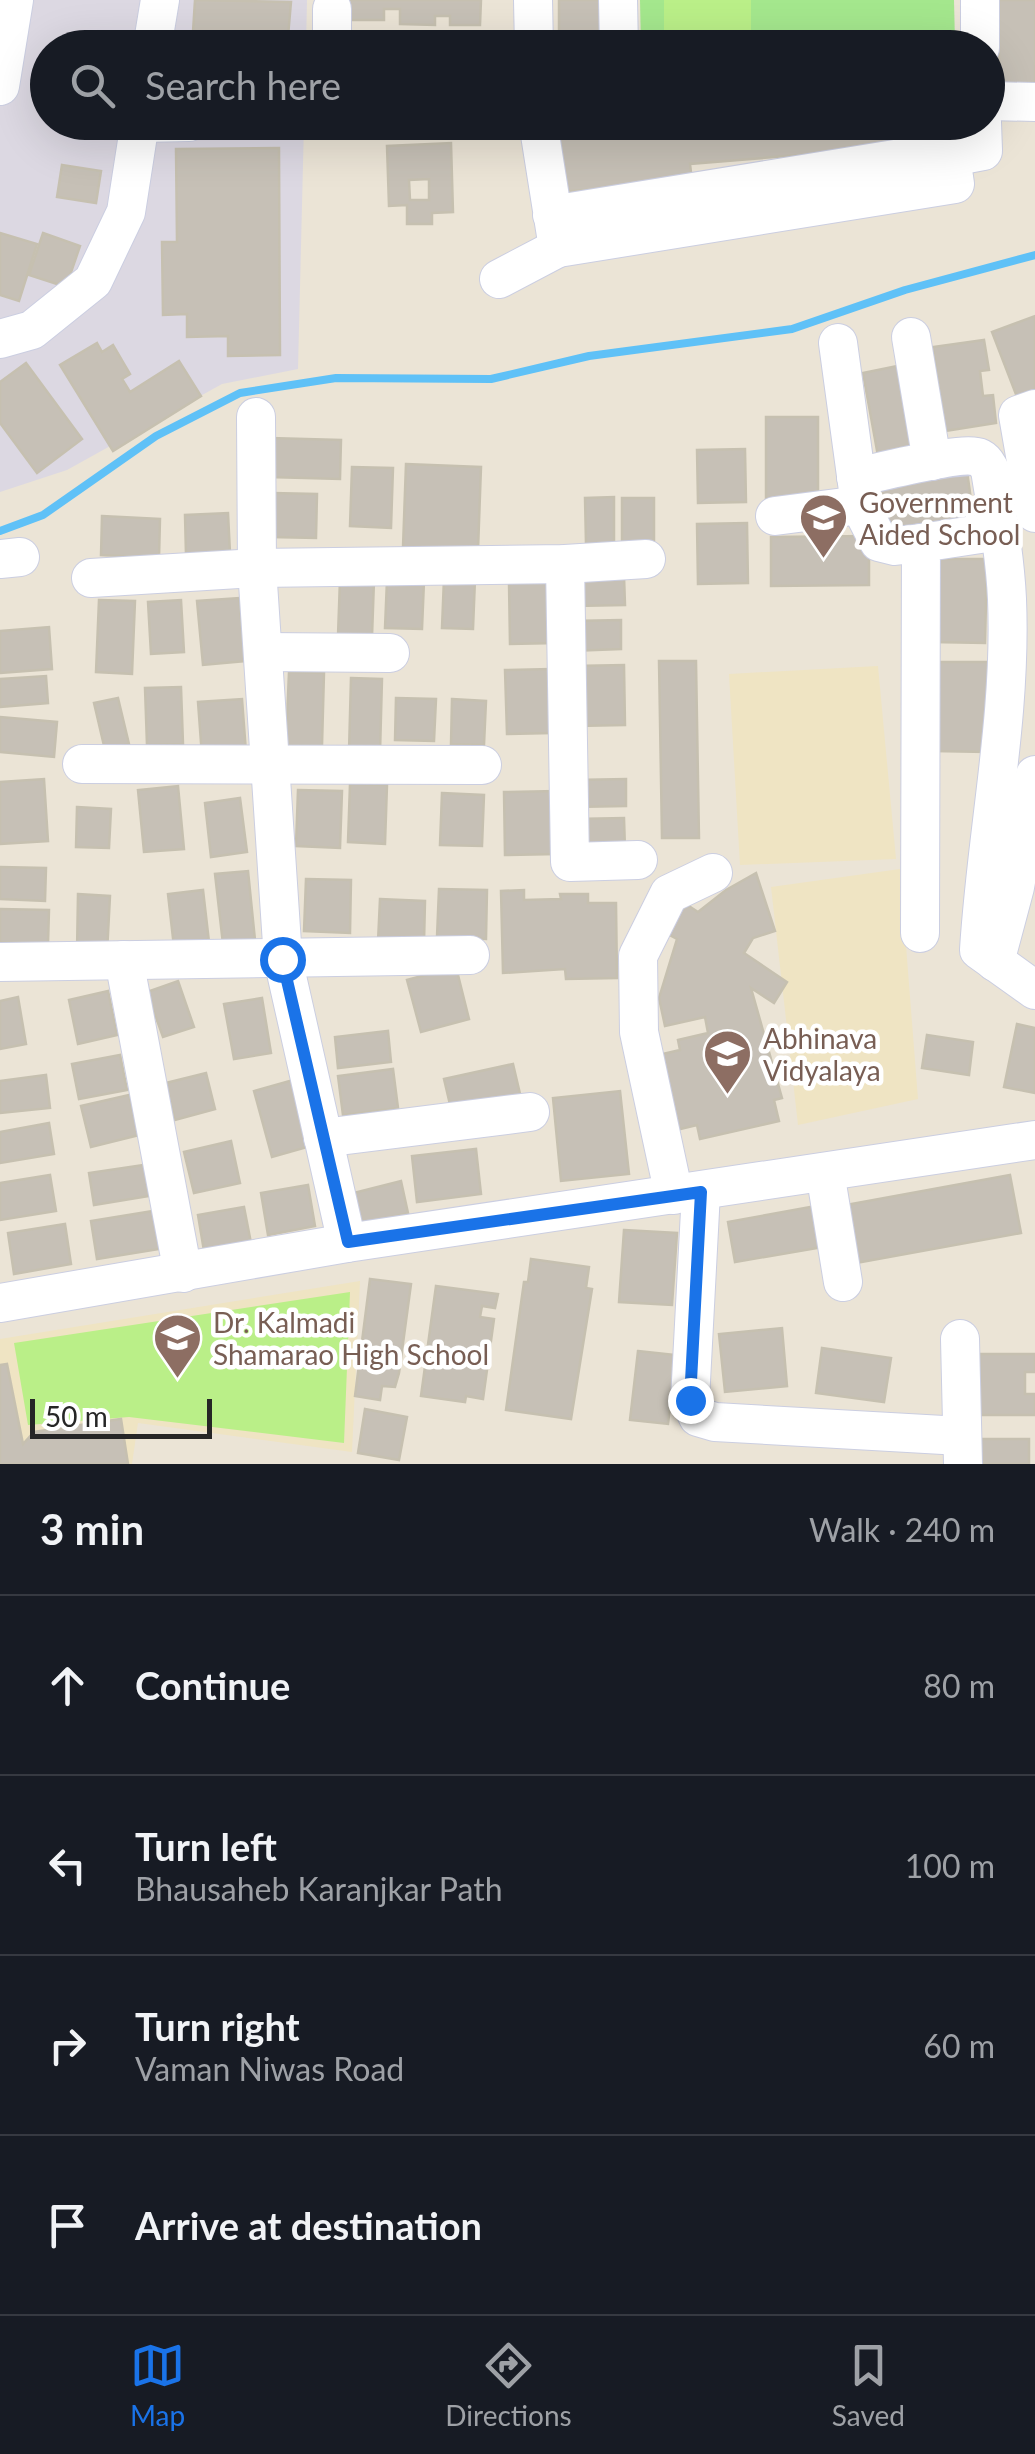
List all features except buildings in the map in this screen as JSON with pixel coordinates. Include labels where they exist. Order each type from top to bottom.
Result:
[{"type":"street","points":[[0,86],[14,0]]},
{"type":"street","points":[[155,30],[160,0]]},
{"type":"street","points":[[533,0],[534,30]]},
{"type":"street","points":[[618,0],[619,30]]},
{"type":"street","points":[[980,0],[980,30]]},
{"type":"street","points":[[332,9],[332,30]]},
{"type":"street","points":[[1005,101],[1035,102]]},
{"type":"street","points":[[0,339],[32,330],[93,281],[126,212],[137,140]]},
{"type":"street","points":[[541,140],[555,232]]},
{"type":"street","points":[[499,278],[555,232],[950,150],[951,157],[983,152],[983,140]]},
{"type":"street","points":[[911,337],[932,461]]},
{"type":"street","points":[[838,343],[858,491],[878,542],[894,546],[1000,531]]},
{"type":"street","points":[[1035,409],[1018,416],[1035,513]]},
{"type":"street","points":[[256,417],[257,568],[282,959],[348,1242]]},
{"type":"street","points":[[775,516],[858,491],[932,461],[974,456],[990,470],[1007,601],[987,956]]},
{"type":"street","points":[[920,933],[921,543]]},
{"type":"street","points":[[91,578],[257,568],[565,564],[646,559]]},
{"type":"street","points":[[565,564],[570,862],[638,860]]},
{"type":"street","points":[[263,652],[390,653]]},
{"type":"street","points":[[82,764],[482,765]]},
{"type":"street","points":[[987,956],[1015,886],[1035,775]]},
{"type":"street","points":[[714,873],[670,894],[638,956],[638,1032],[687,1193],[690,1400],[698,1417],[962,1450],[960,1339]]},
{"type":"street","points":[[0,962],[470,955]]},
{"type":"street","points":[[987,956],[1035,990]]},
{"type":"street","points":[[124,960],[183,1273]]},
{"type":"street","points":[[324,1138],[530,1112]]},
{"type":"street","points":[[0,1304],[348,1242],[1035,1140]]},
{"type":"street","points":[[825,1172],[843,1282]]},
{"type":"shaded area","points":[[0,0],[307,0],[306,30],[30,30],[30,140],[304,140],[298,369],[222,384],[67,470],[0,492]]},
{"type":"shaded area","points":[[878,666],[896,859],[740,865],[729,674]]},
{"type":"shaded area","points":[[900,869],[918,1099],[798,1125],[771,887]]},
{"type":"shaded area","name":"Dr. Kalmadi Shamarao High School","points":[[360,1281],[352,1452],[138,1423],[132,1464],[0,1464],[0,1339]]},
{"type":"green space","points":[[640,0],[954,0],[955,30],[641,30]]},
{"type":"green space","points":[[664,0],[751,0],[751,30],[664,30]]},
{"type":"green space","name":"Dr. Kalmadi Shamarao High School","points":[[350,1292],[344,1443],[129,1417],[28,1425],[14,1343]]},
{"type":"waterway","points":[[0,531],[43,515],[156,436],[240,393],[336,378],[491,379],[589,356],[792,329],[905,290],[1035,255]]},
{"type":"place","name":"Government Aided School","points":[[824,560]]},
{"type":"place","name":"Abhinava Vidyalaya","points":[[728,1096]]},
{"type":"place","name":"Dr. Kalmadi Shamarao High School","points":[[178,1380]]},
{"type":"route","points":[[282,959],[348,1242],[701,1192],[690,1400]]}]
